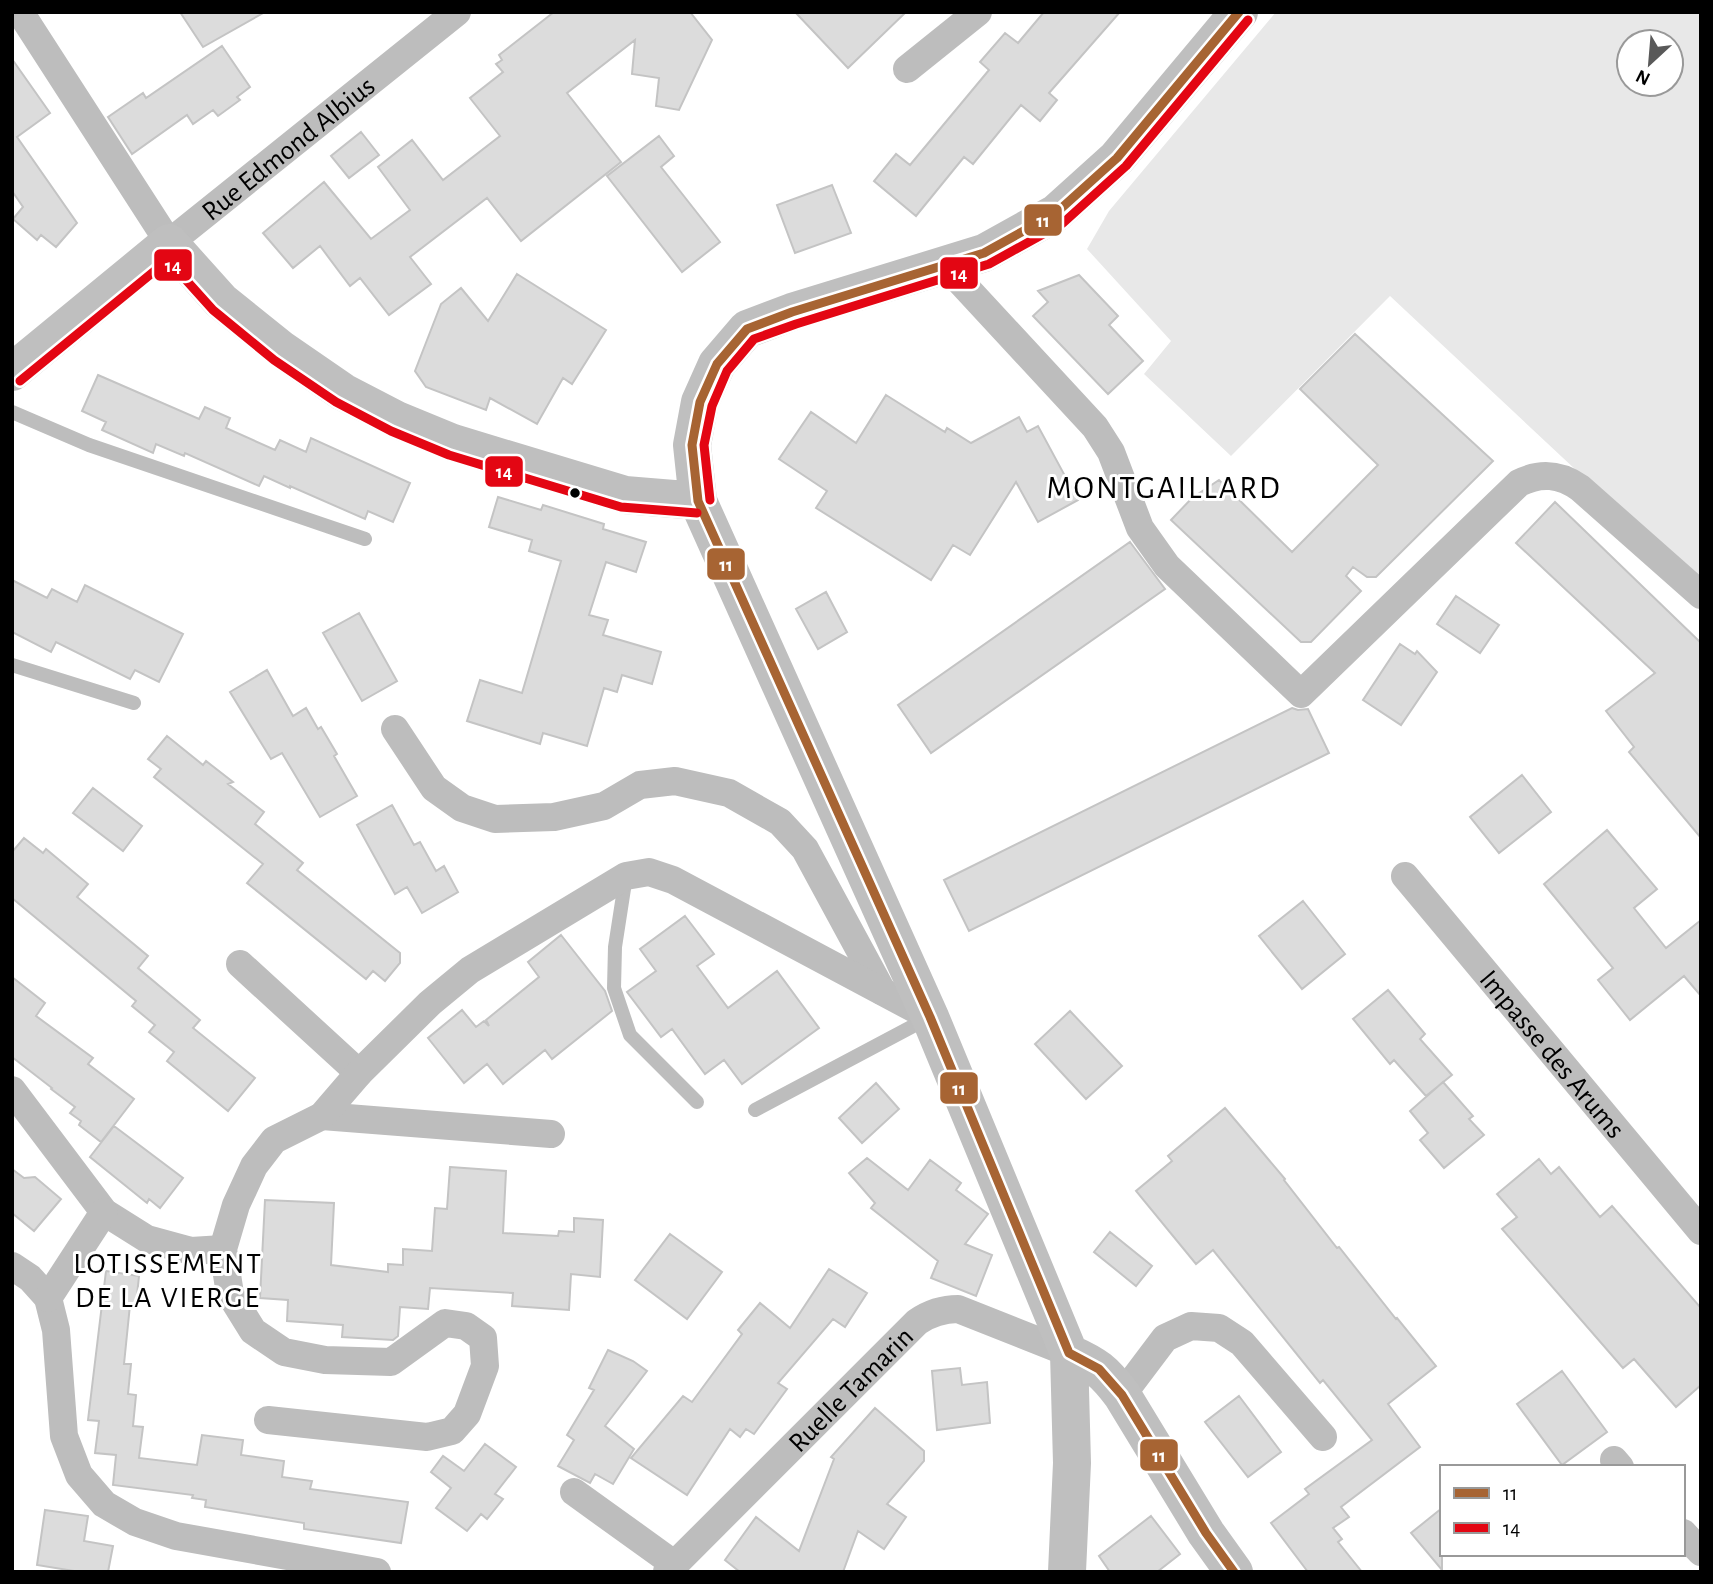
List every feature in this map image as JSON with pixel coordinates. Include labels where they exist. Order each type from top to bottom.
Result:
[{"type":"street","points":[[20,12],[169,243],[221,301],[282,350],[344,392],[397,421],[453,443],[625,495],[698,501]]},
{"type":"street","name":"Rue Edmond Albius","points":[[169,243],[457,12]]},
{"type":"street","points":[[907,69],[978,12]]},
{"type":"street","points":[[1067,1572],[1072,1462],[1069,1353],[930,1017],[698,501],[692,445],[700,402],[717,363],[747,330],[792,312],[985,253],[1056,213],[1117,158],[1239,12]]},
{"type":"street","points":[[12,372],[169,243]]},
{"type":"street","points":[[945,265],[1094,427],[1111,452],[1140,528],[1167,566],[1301,694],[1519,483],[1533,476],[1567,479],[1701,596]]},
{"type":"street","points":[[395,729],[435,788],[462,808],[495,819],[554,817],[604,806],[640,785],[675,780],[729,793],[780,822],[805,849],[882,991]]},
{"type":"street","points":[[268,1420],[427,1437],[452,1431],[467,1414],[485,1366],[483,1338],[466,1326],[445,1322],[391,1362],[325,1360],[284,1352],[253,1331],[230,1294],[223,1249],[236,1205],[254,1166],[274,1140],[322,1116],[359,1073],[430,1003],[470,970],[626,876],[649,872],[673,880],[930,1017]]},
{"type":"street","name":"Impasse des Arums","points":[[1405,876],[1701,1231]]},
{"type":"street","points":[[240,964],[359,1073]]},
{"type":"street","points":[[12,1090],[104,1212],[147,1239],[191,1251],[223,1249]]},
{"type":"street","points":[[322,1116],[551,1134]]},
{"type":"street","points":[[48,1298],[104,1212]]},
{"type":"street","points":[[12,1266],[30,1278],[48,1298],[56,1330],[64,1436],[79,1475],[104,1504],[135,1522],[176,1536],[377,1572]]},
{"type":"street","name":"Ruelle Tamarin","points":[[671,1568],[928,1314],[943,1309],[958,1309],[1069,1353]]},
{"type":"street","points":[[1122,1395],[1165,1338],[1191,1325],[1219,1328],[1242,1343],[1323,1437]]},
{"type":"street","points":[[1069,1353],[1093,1364],[1109,1378],[1122,1395],[1206,1533],[1234,1572]]},
{"type":"street","points":[[574,1492],[671,1568]]},
{"type":"street","points":[[1685,1535],[1701,1552]]},
{"type":"lane","points":[[12,412],[89,445],[365,539]]},
{"type":"lane","points":[[12,665],[134,703]]},
{"type":"lane","points":[[626,876],[615,947],[614,988],[630,1035],[696,1102]]},
{"type":"lane","points":[[755,1110],[930,1017]]},
{"type":"shaded area","points":[[1276,12],[1701,12],[1701,587],[1390,296],[1231,456],[1144,374],[1171,341],[1087,249],[1109,211]]},
{"type":"building","points":[[180,12],[265,12],[203,47]]},
{"type":"building","points":[[554,12],[690,12],[712,40],[679,110],[656,106],[659,78],[632,74],[635,40],[567,93],[621,162],[521,241],[487,198],[410,257],[431,284],[389,315],[360,278],[350,286],[320,246],[293,268],[263,233],[324,182],[371,239],[410,210],[378,167],[412,140],[443,180],[500,136],[470,98],[503,72],[496,64],[502,60],[499,55]]},
{"type":"building","points":[[795,12],[906,12],[848,68]]},
{"type":"building","points":[[1044,12],[1120,12],[1049,93],[1057,100],[1040,121],[1021,105],[973,164],[964,157],[916,216],[874,181],[896,154],[910,165],[989,70],[980,62],[1005,33],[1018,43]]},
{"type":"building","points":[[222,46],[250,87],[237,97],[240,100],[218,116],[213,110],[193,124],[187,115],[132,154],[108,117],[143,93],[146,98]]},
{"type":"building","points":[[12,59],[50,113],[17,137],[77,223],[56,247],[41,235],[37,240],[13,219],[23,207],[12,191]]},
{"type":"building","points":[[361,132],[379,155],[349,178],[331,156]]},
{"type":"building","points":[[659,136],[674,156],[661,167],[720,242],[682,272],[607,176]]},
{"type":"building","points":[[832,185],[851,233],[795,253],[777,205]]},
{"type":"building","points":[[517,274],[606,330],[572,384],[563,378],[537,424],[490,398],[486,410],[426,387],[415,371],[441,304],[461,288],[488,321]]},
{"type":"building","points":[[1079,275],[1118,316],[1109,325],[1143,361],[1108,394],[1033,316],[1048,302],[1038,291]]},
{"type":"building","points":[[1355,334],[1493,461],[1376,577],[1367,577],[1353,567],[1346,576],[1361,591],[1311,642],[1301,642],[1171,520],[1192,498],[1219,480],[1292,552],[1378,465],[1300,389]]},
{"type":"building","points":[[98,375],[199,419],[205,407],[230,418],[226,428],[275,450],[280,440],[306,452],[311,438],[410,483],[393,522],[368,511],[365,519],[264,476],[259,486],[185,453],[184,456],[156,444],[153,453],[102,430],[106,422],[82,411]]},
{"type":"building","points":[[886,395],[945,432],[947,428],[971,443],[1019,417],[1027,432],[1038,426],[1078,500],[1038,522],[1016,482],[970,555],[953,545],[931,580],[816,508],[827,491],[779,459],[811,412],[856,443]]},
{"type":"building","points":[[498,497],[541,510],[543,505],[604,524],[603,529],[646,542],[636,572],[606,562],[589,615],[608,620],[603,635],[661,652],[652,684],[622,675],[617,692],[604,688],[587,746],[543,733],[540,744],[467,721],[480,680],[522,693],[561,561],[529,551],[532,540],[489,527]]},
{"type":"building","points":[[1555,502],[1701,643],[1701,838],[1629,752],[1634,747],[1606,711],[1655,673],[1516,543]]},
{"type":"building","points":[[1130,542],[1165,589],[931,753],[898,705]]},
{"type":"building","points":[[12,580],[47,598],[52,589],[77,602],[85,585],[183,634],[159,682],[135,670],[130,679],[56,642],[51,652],[12,632]]},
{"type":"building","points":[[826,592],[847,632],[818,649],[796,609]]},
{"type":"building","points":[[1456,596],[1499,625],[1480,653],[1437,624]]},
{"type":"building","points":[[359,613],[397,681],[362,701],[323,633]]},
{"type":"building","points":[[1400,644],[1415,654],[1417,651],[1437,672],[1401,725],[1363,700]]},
{"type":"building","points":[[267,670],[293,716],[306,708],[318,729],[321,727],[357,796],[320,817],[282,753],[271,759],[230,692]]},
{"type":"building","points":[[1292,708],[1308,709],[1329,753],[969,931],[944,880]]},
{"type":"building","points":[[167,736],[203,765],[206,761],[233,782],[228,784],[264,812],[255,824],[303,863],[297,870],[400,953],[400,963],[385,981],[373,971],[366,979],[247,883],[263,864],[154,777],[161,769],[148,759]]},
{"type":"building","points":[[1522,775],[1551,812],[1499,853],[1470,817]]},
{"type":"building","points":[[93,788],[142,826],[123,851],[73,813]]},
{"type":"building","points":[[392,805],[414,845],[420,842],[436,871],[444,866],[458,892],[422,913],[407,887],[395,894],[357,825]]},
{"type":"building","points":[[1607,830],[1657,889],[1634,908],[1666,948],[1701,920],[1701,996],[1684,976],[1630,1020],[1598,980],[1613,968],[1544,884]]},
{"type":"building","points":[[24,838],[43,853],[46,849],[88,884],[77,897],[148,956],[138,968],[200,1020],[193,1028],[255,1078],[228,1111],[167,1061],[174,1052],[149,1032],[155,1025],[132,1006],[136,1001],[12,898],[12,852]]},
{"type":"building","points":[[1303,901],[1345,954],[1302,989],[1259,936]]},
{"type":"building","points":[[685,916],[714,954],[697,966],[728,1008],[777,971],[819,1028],[742,1084],[724,1060],[705,1074],[672,1029],[661,1037],[627,992],[656,971],[640,949]]},
{"type":"building","points":[[561,935],[605,991],[612,1011],[552,1059],[545,1050],[503,1084],[487,1064],[464,1083],[428,1038],[462,1010],[476,1027],[484,1021],[489,1026],[486,1020],[539,977],[528,962]]},
{"type":"building","points":[[12,977],[45,1003],[36,1016],[93,1058],[88,1064],[134,1099],[101,1142],[79,1125],[81,1121],[70,1113],[75,1107],[12,1057]]},
{"type":"building","points":[[1388,990],[1425,1034],[1420,1039],[1452,1075],[1426,1096],[1394,1060],[1390,1064],[1353,1019]]},
{"type":"building","points":[[1070,1011],[1122,1066],[1086,1099],[1035,1044]]},
{"type":"building","points":[[1443,1082],[1473,1116],[1469,1119],[1484,1135],[1444,1168],[1420,1140],[1428,1133],[1410,1111]]},
{"type":"building","points":[[876,1083],[899,1109],[862,1143],[839,1118]]},
{"type":"building","points":[[1225,1108],[1436,1366],[1388,1404],[1420,1447],[1341,1507],[1349,1517],[1333,1528],[1342,1539],[1338,1542],[1362,1572],[1308,1572],[1271,1523],[1309,1494],[1305,1489],[1372,1440],[1323,1380],[1320,1383],[1213,1250],[1196,1264],[1136,1191],[1172,1161],[1168,1156]]},
{"type":"building","points":[[114,1126],[183,1178],[160,1208],[149,1199],[147,1203],[90,1157]]},
{"type":"building","points":[[867,1158],[908,1190],[930,1160],[961,1183],[956,1190],[988,1214],[965,1244],[992,1255],[976,1296],[931,1278],[938,1261],[871,1208],[875,1203],[849,1173]]},
{"type":"building","points":[[1539,1159],[1551,1174],[1559,1167],[1600,1217],[1612,1206],[1701,1308],[1701,1385],[1676,1407],[1634,1359],[1623,1368],[1502,1229],[1517,1217],[1497,1194]]},
{"type":"building","points":[[450,1167],[506,1171],[503,1233],[558,1236],[559,1231],[574,1232],[574,1218],[603,1220],[600,1277],[571,1274],[569,1310],[512,1306],[513,1293],[430,1288],[428,1309],[400,1307],[398,1336],[393,1340],[342,1337],[343,1325],[287,1321],[288,1300],[260,1298],[265,1200],[334,1203],[331,1265],[388,1272],[388,1264],[403,1265],[403,1249],[432,1251],[435,1208],[447,1209]]},
{"type":"building","points":[[12,1169],[24,1178],[35,1177],[61,1199],[34,1231],[12,1213]]},
{"type":"building","points":[[1110,1232],[1152,1266],[1136,1286],[1094,1252]]},
{"type":"building","points":[[670,1234],[722,1272],[687,1319],[635,1280]]},
{"type":"building","points":[[829,1269],[867,1293],[845,1327],[833,1319],[778,1383],[787,1389],[754,1434],[746,1429],[740,1437],[730,1429],[687,1495],[631,1458],[683,1396],[692,1402],[742,1334],[738,1330],[760,1303],[790,1328]]},
{"type":"building","points":[[106,1271],[139,1276],[136,1305],[130,1305],[124,1364],[131,1364],[128,1394],[136,1395],[133,1426],[143,1427],[139,1458],[197,1465],[202,1435],[243,1440],[241,1455],[284,1461],[282,1477],[312,1481],[310,1489],[408,1502],[401,1543],[304,1529],[304,1523],[205,1507],[206,1500],[192,1498],[193,1495],[113,1485],[116,1455],[95,1453],[99,1421],[88,1420]]},
{"type":"building","points":[[608,1350],[633,1361],[647,1371],[605,1426],[634,1449],[613,1484],[595,1474],[590,1483],[558,1466],[574,1440],[567,1435],[594,1390],[589,1388]]},
{"type":"building","points":[[960,1368],[962,1385],[987,1382],[990,1423],[937,1430],[932,1371]]},
{"type":"building","points":[[1562,1371],[1607,1432],[1562,1465],[1517,1404]]},
{"type":"building","points":[[1239,1396],[1281,1452],[1248,1477],[1205,1422]]},
{"type":"building","points":[[875,1408],[924,1451],[924,1461],[887,1504],[906,1517],[884,1549],[858,1531],[843,1572],[740,1572],[725,1560],[756,1517],[799,1551],[834,1459],[831,1457]]},
{"type":"building","points":[[485,1444],[516,1467],[495,1494],[503,1499],[487,1519],[481,1514],[467,1531],[436,1508],[451,1488],[431,1472],[443,1456],[464,1471]]},
{"type":"building","points":[[45,1510],[88,1516],[84,1541],[113,1546],[108,1572],[80,1572],[37,1565]]},
{"type":"building","points":[[1440,1510],[1442,1570],[1411,1533]]},
{"type":"building","points":[[1151,1516],[1180,1554],[1157,1572],[1110,1572],[1099,1556]]},
{"type":"transit line","name":"11","points":[[1069,1353],[930,1017],[698,501],[692,445],[700,402],[717,364],[747,329],[792,312],[984,253],[1056,213],[1117,158],[1239,12]]},
{"type":"transit line","name":"14","points":[[710,500],[704,445],[712,406],[727,371],[754,339],[989,264],[1063,223],[1126,166],[1248,20]]},
{"type":"transit line","name":"14","points":[[20,381],[168,260],[213,310],[274,360],[336,402],[391,431],[449,455],[621,507],[697,513]]},
{"type":"transit line","name":"11","points":[[1069,1353],[1099,1369],[1122,1395],[1206,1533],[1234,1572]]},
{"type":"district","name":"MONTGAILLARD","points":[[1164,487]]},
{"type":"district","name":"LOTISSEMENT DE LA VIERGE","points":[[168,1280]]}]
